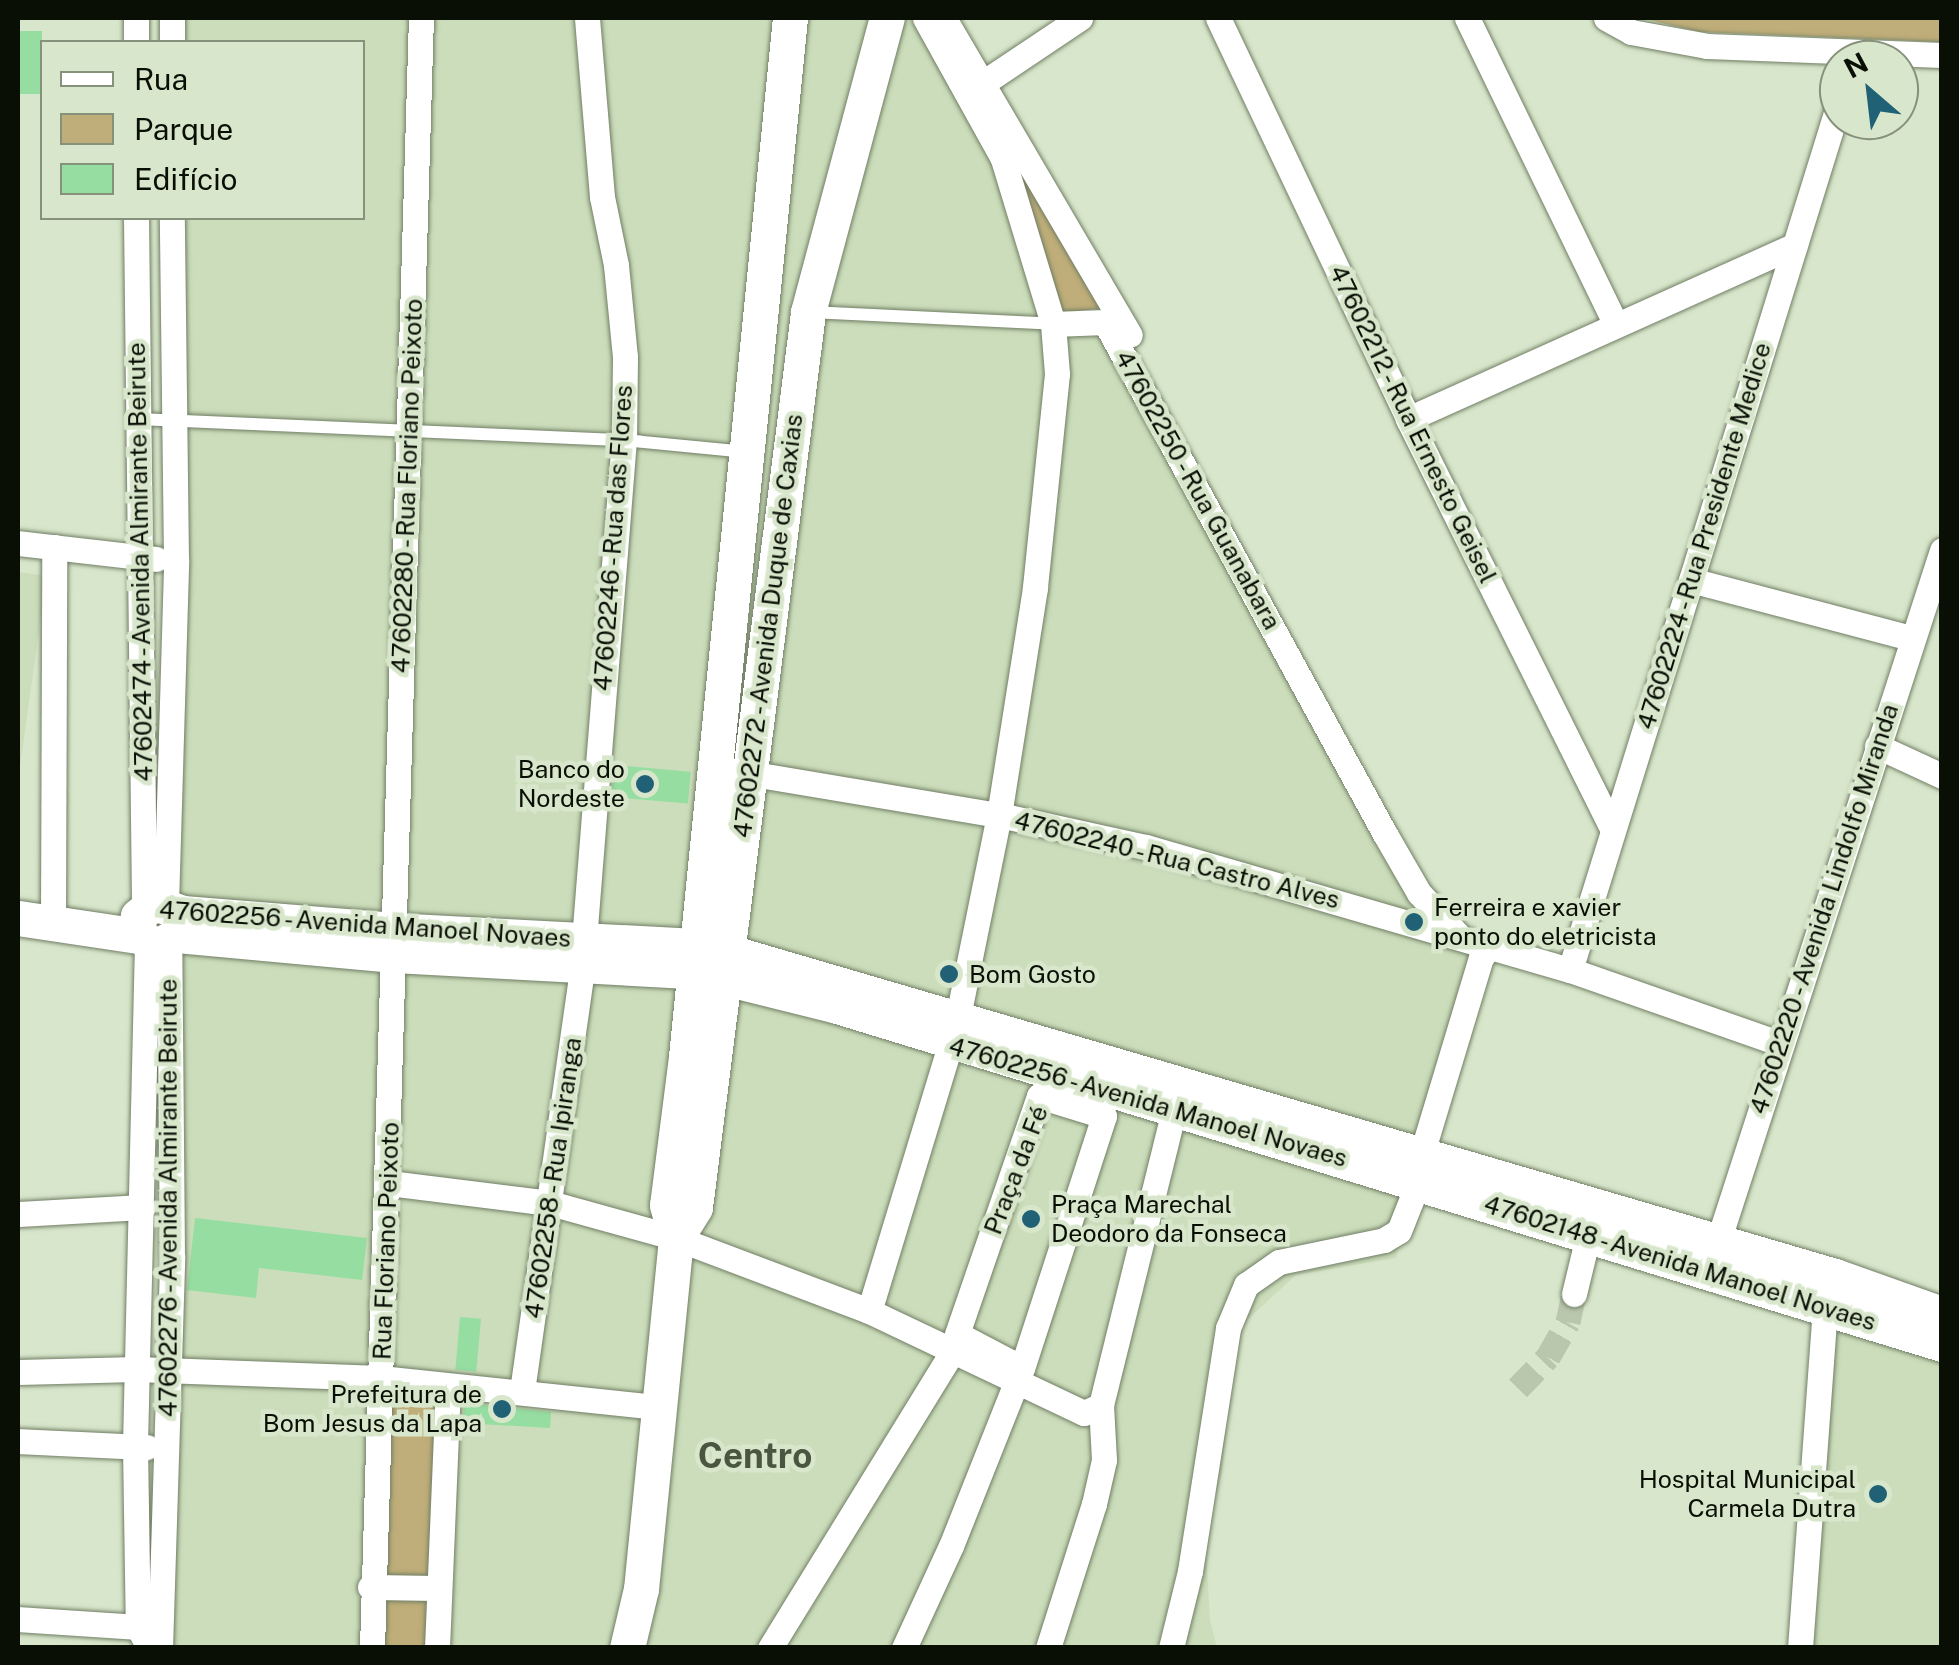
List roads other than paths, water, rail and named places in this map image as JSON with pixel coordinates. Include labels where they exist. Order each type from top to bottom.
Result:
[{"type":"street","name":"47602280 - Rua Floriano Peixoto","points":[[395,943],[422,18]]},
{"type":"street","name":"47602246 - Rua das Flores","points":[[583,953],[624,440],[625,357],[616,265],[602,198],[587,18]]},
{"type":"street","name":"47602272 - Avenida Duque de Caxias","points":[[732,771],[749,453],[790,18]]},
{"type":"street","name":"47602272 - Avenida Duque de Caxias","points":[[627,1648],[642,1589],[676,1238],[666,1205],[711,962],[732,771],[808,312],[887,18]]},
{"type":"street","points":[[869,1311],[953,1033],[999,814],[1035,588],[1057,374],[1053,324],[1002,160],[925,18]]},
{"type":"street","points":[[943,18],[983,82],[1459,936]]},
{"type":"street","points":[[983,82],[1080,18]]},
{"type":"street","name":"47602212 - Rua Ernesto Geisel","points":[[1218,18],[1408,420],[1612,829]]},
{"type":"street","points":[[1467,18],[1616,326]]},
{"type":"street","points":[[1606,18],[1631,32],[1706,46],[1819,54]]},
{"type":"street","name":"47602224 - Rua Presidente Medice","points":[[1570,970],[1828,140]]},
{"type":"street","name":"47602474 - Avenida Almirante Beirute","points":[[136,220],[140,559],[157,925]]},
{"type":"street","name":"47602276 - Avenida Almirante Beirute","points":[[151,1642],[167,1448],[169,1369],[157,925],[176,560],[172,220]]},
{"type":"street","points":[[1408,420],[1795,245]]},
{"type":"street","points":[[763,315],[808,312]]},
{"type":"street","name":"47602250 - Rua Guanabara","points":[[1053,324],[1113,319]]},
{"type":"street","points":[[18,543],[176,560]]},
{"type":"street","points":[[41,916],[54,547]]},
{"type":"street","name":"47602220 - Avenida Lindolfo Miranda","points":[[1713,1256],[1910,638],[1942,550]]},
{"type":"street","points":[[1691,580],[1910,638]]},
{"type":"street","points":[[1878,746],[1942,776]]},
{"type":"street","name":"47602240 - Rua Castro Alves","points":[[732,771],[999,814],[1146,847],[1570,970],[1779,1043]]},
{"type":"street","name":"47602256 - Avenida Manoel Novaes","points":[[18,904],[41,916],[711,962],[1421,1169]]},
{"type":"street","points":[[18,1619],[151,1642],[134,1446],[157,925]]},
{"type":"street","name":"Rua Floriano Peixoto","points":[[372,1648],[370,1587],[389,1183],[395,943]]},
{"type":"street","points":[[1171,1648],[1190,1571],[1228,1328],[1246,1284],[1279,1262],[1384,1240],[1399,1232],[1489,947]]},
{"type":"street","name":"47602258 - Rua Ipiranga","points":[[522,1391],[583,953]]},
{"type":"street","name":"Praça da Fé","points":[[1039,1096],[1104,1116],[1022,1368],[1014,1373],[957,1334],[1039,1096]]},
{"type":"street","points":[[1048,1648],[1104,1460],[1101,1405],[1178,1096]]},
{"type":"street","points":[[1421,1169],[1713,1256],[1835,1276],[1942,1314]]},
{"type":"street","name":"47602148 - Avenida Manoel Novaes","points":[[1421,1169],[1588,1236],[1713,1256],[1825,1306],[1942,1344]]},
{"type":"street","points":[[389,1183],[550,1204],[676,1238],[869,1311],[953,1351],[1014,1373],[1084,1413],[1101,1405]]},
{"type":"street","points":[[18,1214],[143,1207]]},
{"type":"street","points":[[1574,1294],[1588,1236]]},
{"type":"street","points":[[1800,1648],[1825,1306]]},
{"type":"street","points":[[770,1648],[953,1351]]},
{"type":"street","points":[[18,1372],[136,1368],[381,1378],[659,1407]]},
{"type":"street","points":[[904,1648],[951,1546],[1014,1373]]},
{"type":"street","points":[[436,1648],[448,1388]]},
{"type":"street","points":[[18,1441],[167,1448]]},
{"type":"street","points":[[370,1587],[439,1588]]},
{"type":"lane","points":[[808,312],[1053,324]]},
{"type":"lane","points":[[138,419],[624,440],[749,453]]},
{"type":"tunnel","points":[[1518,1388],[1548,1357],[1568,1322],[1574,1294]]},
{"type":"place","name":"Banco do Nordeste","points":[[645,784]]},
{"type":"place","name":"Ferreira e xavier ponto do eletricista","points":[[1414,922]]},
{"type":"place","name":"Bom Gosto","points":[[949,974]]},
{"type":"place","name":"Praça Marechal Deodoro da Fonseca","points":[[1031,1219]]},
{"type":"place","name":"Prefeitura de Bom Jesus da Lapa","points":[[502,1409]]},
{"type":"place","name":"Hospital Municipal Carmela Dutra","points":[[1878,1494]]},
{"type":"district","name":"Centro","points":[[755,1456]]}]
